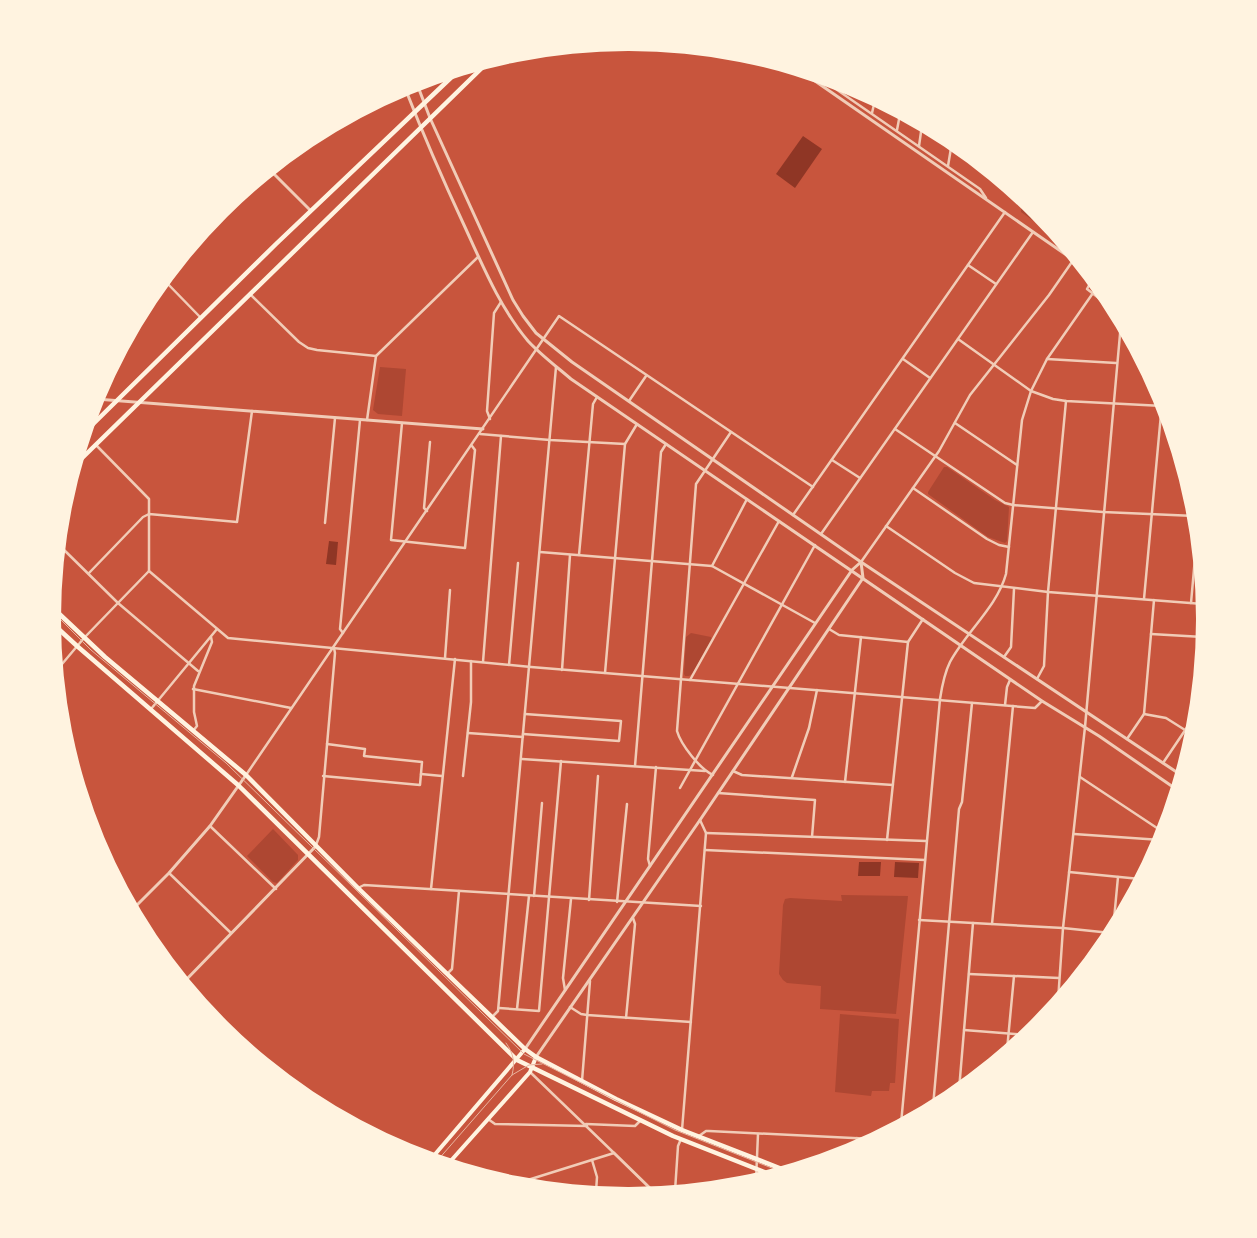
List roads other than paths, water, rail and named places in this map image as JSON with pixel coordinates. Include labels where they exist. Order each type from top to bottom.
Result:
[{"type":"highway","points":[[85,455],[475,73]]},
{"type":"highway","points":[[97,420],[311,211],[448,80]]},
{"type":"highway","points":[[61,616],[84,638],[246,775],[491,1018],[536,1057],[682,1130],[777,1166]]},
{"type":"highway","points":[[61,632],[238,785],[517,1060],[531,1070],[680,1139],[761,1171]]},
{"type":"main road","points":[[436,1153],[526,1049]]},
{"type":"main road","points":[[453,1159],[531,1070],[536,1057]]},
{"type":"street","points":[[819,84],[1058,248]]},
{"type":"street","points":[[419,91],[513,300],[523,316],[544,340],[572,362],[861,562],[1175,771]]},
{"type":"street","points":[[840,92],[980,189],[987,201]]},
{"type":"street","points":[[407,96],[478,257],[501,302],[514,322],[537,350],[571,379],[597,397],[1171,786]]},
{"type":"street","points":[[872,113],[873,107]]},
{"type":"street","points":[[897,130],[899,120]]},
{"type":"street","points":[[919,146],[921,133]]},
{"type":"street","points":[[948,166],[950,152]]},
{"type":"street","points":[[275,175],[311,211]]},
{"type":"street","points":[[793,515],[1004,212]]},
{"type":"street","points":[[821,534],[1033,232]]},
{"type":"street","points":[[367,420],[376,356],[478,257]]},
{"type":"street","points":[[526,1049],[852,570],[861,562],[936,456],[970,395],[1049,295],[1071,264]]},
{"type":"street","points":[[968,265],[996,284]]},
{"type":"street","points":[[169,285],[201,318]]},
{"type":"street","points":[[902,1116],[926,841],[944,675],[961,645],[1002,587],[1006,574],[1022,420],[1031,390],[1048,359],[1093,293],[1087,289],[1088,286]]},
{"type":"street","points":[[250,294],[299,342],[308,348],[376,356]]},
{"type":"street","points":[[490,419],[487,411],[494,313],[501,302]]},
{"type":"street","points":[[138,904],[169,873],[210,826],[334,648],[559,316],[813,487]]},
{"type":"street","points":[[1059,989],[1063,928],[1085,727],[1120,334]]},
{"type":"street","points":[[958,339],[1031,390],[1052,399],[1154,404]]},
{"type":"street","points":[[903,359],[931,378]]},
{"type":"street","points":[[1048,359],[1116,363]]},
{"type":"street","points":[[491,1018],[499,1008],[556,366]]},
{"type":"street","points":[[629,401],[647,375]]},
{"type":"street","points":[[579,555],[591,442],[593,404],[597,397]]},
{"type":"street","points":[[105,400],[483,429]]},
{"type":"street","points":[[1037,679],[1044,666],[1048,592],[1066,401]]},
{"type":"street","points":[[88,574],[143,517],[149,514],[236,522],[252,411]]},
{"type":"street","points":[[325,523],[335,418]]},
{"type":"street","points":[[343,633],[340,628],[360,420]]},
{"type":"street","points":[[402,423],[391,540],[465,548],[475,450],[472,446]]},
{"type":"street","points":[[955,423],[1017,465]]},
{"type":"street","points":[[605,673],[626,444],[637,424]]},
{"type":"street","points":[[1144,599],[1161,424]]},
{"type":"street","points":[[895,429],[1005,503],[1103,512],[1186,516]]},
{"type":"street","points":[[705,771],[679,738],[676,731],[696,484],[731,432]]},
{"type":"street","points":[[480,434],[626,444]]},
{"type":"street","points":[[483,662],[502,436]]},
{"type":"street","points":[[427,510],[424,508],[430,442]]},
{"type":"street","points":[[635,766],[662,452],[666,444]]},
{"type":"street","points":[[63,663],[84,638],[149,571],[149,499],[96,445]]},
{"type":"street","points":[[832,460],[860,478]]},
{"type":"street","points":[[914,488],[987,539],[999,545],[1009,547]]},
{"type":"street","points":[[712,566],[747,499]]},
{"type":"street","points":[[690,680],[779,520]]},
{"type":"street","points":[[886,526],[955,573],[974,583],[1048,592],[1196,603]]},
{"type":"street","points":[[680,788],[815,545]]},
{"type":"street","points":[[65,551],[118,603],[198,671]]},
{"type":"street","points":[[540,552],[712,566],[816,623]]},
{"type":"street","points":[[562,670],[570,555]]},
{"type":"street","points":[[536,1057],[718,794],[863,578],[861,562]]},
{"type":"street","points":[[509,665],[518,563]]},
{"type":"street","points":[[149,571],[228,638],[642,677],[940,699],[1035,708],[1042,700]]},
{"type":"street","points":[[1191,603],[1194,571]]},
{"type":"street","points":[[1004,657],[1011,647],[1014,588]]},
{"type":"street","points":[[445,658],[450,590]]},
{"type":"street","points":[[1127,739],[1144,714],[1154,600]]},
{"type":"street","points":[[887,840],[908,642],[923,619]]},
{"type":"street","points":[[828,628],[839,635],[908,642]]},
{"type":"street","points":[[150,710],[190,664],[217,629]]},
{"type":"street","points":[[1151,634],[1196,637]]},
{"type":"street","points":[[194,731],[197,726],[193,689],[198,671],[212,642],[211,637]]},
{"type":"street","points":[[845,782],[861,637]]},
{"type":"street","points":[[189,977],[316,846],[319,837],[336,653],[334,648]]},
{"type":"street","points":[[431,889],[455,659]]},
{"type":"street","points":[[463,776],[471,702],[472,661]]},
{"type":"street","points":[[1005,705],[1007,687],[1011,679]]},
{"type":"street","points":[[193,689],[291,708]]},
{"type":"street","points":[[792,777],[809,728],[817,690]]},
{"type":"street","points":[[934,1097],[948,922],[972,702]]},
{"type":"street","points":[[992,924],[1013,706]]},
{"type":"street","points":[[468,733],[619,741],[621,721],[525,714]]},
{"type":"street","points":[[1144,714],[1166,718],[1185,729],[1163,763]]},
{"type":"street","points":[[324,776],[420,785],[422,762],[364,756],[365,749],[327,744]]},
{"type":"street","points":[[522,759],[705,771],[713,775]]},
{"type":"street","points":[[499,1008],[539,1011],[561,761]]},
{"type":"street","points":[[650,868],[648,859],[656,767]]},
{"type":"street","points":[[733,771],[742,775],[892,785]]},
{"type":"street","points":[[421,774],[443,776]]},
{"type":"street","points":[[589,900],[598,776]]},
{"type":"street","points":[[1080,777],[1156,827]]},
{"type":"street","points":[[718,794],[814,800],[812,837]]},
{"type":"street","points":[[534,896],[542,803]]},
{"type":"street","points":[[616,902],[627,804]]},
{"type":"street","points":[[682,1130],[706,833],[700,820]]},
{"type":"street","points":[[210,826],[276,888]]},
{"type":"street","points":[[706,833],[926,841]]},
{"type":"street","points":[[1074,834],[1152,839]]},
{"type":"street","points":[[705,850],[925,860]]},
{"type":"street","points":[[1069,872],[1133,878]]},
{"type":"street","points":[[169,873],[232,933]]},
{"type":"street","points":[[1114,913],[1118,877]]},
{"type":"street","points":[[358,888],[364,885],[701,906]]},
{"type":"street","points":[[447,974],[452,969],[459,890]]},
{"type":"street","points":[[517,1009],[529,896]]},
{"type":"street","points":[[565,991],[563,978],[571,898]]},
{"type":"street","points":[[626,1018],[635,924],[633,916]]},
{"type":"street","points":[[919,920],[1103,931]]},
{"type":"street","points":[[960,1079],[974,923]]},
{"type":"street","points":[[969,974],[1059,978]]},
{"type":"street","points":[[1008,1041],[1014,976]]},
{"type":"street","points":[[582,1081],[590,979]]},
{"type":"street","points":[[570,1007],[581,1014],[587,1015],[691,1022]]},
{"type":"street","points":[[964,1030],[1015,1034]]},
{"type":"street","points":[[531,1070],[648,1186]]},
{"type":"street","points":[[488,1119],[494,1124],[636,1126],[641,1120]]},
{"type":"street","points":[[698,1137],[706,1131],[857,1138]]},
{"type":"street","points":[[757,1169],[758,1134]]},
{"type":"street","points":[[675,1185],[680,1139]]},
{"type":"street","points":[[533,1178],[614,1153]]},
{"type":"street","points":[[592,1160],[597,1177],[596,1186]]},
{"type":"tram line","points":[[61,620],[91,650],[226,763],[524,1054],[675,1130],[771,1168]]},
{"type":"tram line","points":[[506,1043],[513,1059],[512,1075]]},
{"type":"tram line","points":[[442,1155],[512,1075],[529,1065],[542,1064]]}]
